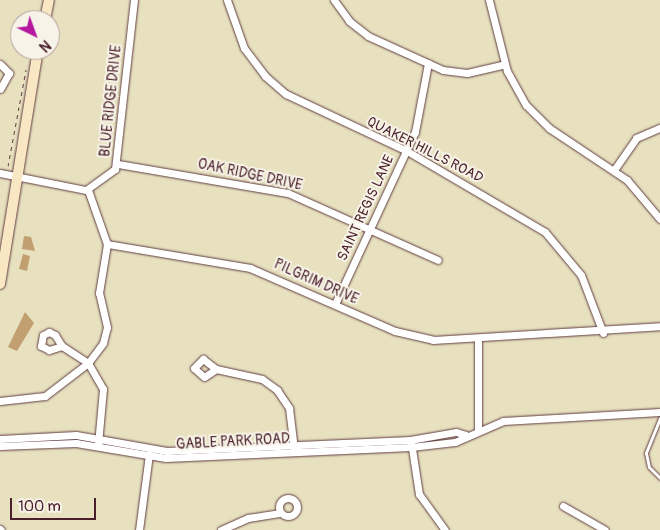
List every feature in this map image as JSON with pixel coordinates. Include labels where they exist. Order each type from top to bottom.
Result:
[{"type":"street","name":"BLUE RIDGE DRIVE","points":[[88,190],[104,180],[118,164],[134,0]]},
{"type":"street","name":"QUAKER HILLS ROAD","points":[[228,0],[244,48],[275,85],[305,105],[406,151],[545,232],[581,275],[602,333]]},
{"type":"street","points":[[334,0],[349,21],[368,36],[428,63],[459,73],[505,64]]},
{"type":"street","points":[[489,0],[505,64],[516,91],[537,117],[614,170],[660,218]]},
{"type":"street","points":[[0,284],[12,171],[36,60]]},
{"type":"street","name":"SAINT REGIS LANE","points":[[335,304],[406,151],[422,109],[428,63]]},
{"type":"street","points":[[0,64],[9,73],[0,89]]},
{"type":"street","points":[[614,170],[636,138],[660,128]]},
{"type":"street","name":"OAK RIDGE DRIVE","points":[[118,164],[288,193],[371,228],[438,260]]},
{"type":"street","points":[[0,173],[12,171],[88,190],[107,244],[99,293],[106,335],[88,363],[45,396],[0,401]]},
{"type":"street","name":"PILGRIM DRIVE","points":[[107,244],[250,268],[408,336],[478,339],[602,333],[660,326]]},
{"type":"street","points":[[478,339],[478,429]]},
{"type":"street","points":[[62,346],[88,363],[104,398],[99,443]]},
{"type":"street","points":[[216,369],[262,379],[277,390],[289,408],[294,448]]},
{"type":"street","name":"GABLE PARK ROAD","points":[[0,438],[58,434],[149,453],[455,442],[478,429],[503,421],[660,412]]},
{"type":"street","name":"GABLE PARK ROAD","points":[[0,446],[58,441],[99,443]]},
{"type":"street","points":[[411,443],[419,494],[445,530]]},
{"type":"street","points":[[139,530],[149,453]]},
{"type":"street","points":[[563,506],[605,530]]},
{"type":"street","points":[[222,530],[248,518],[281,512]]},
{"type":"lane","points":[[660,418],[646,453],[649,466],[660,478]]},
{"type":"path","points":[[12,171],[27,64]]},
{"type":"building","points":[[24,236],[31,237],[35,251],[22,249]]},
{"type":"building","points":[[23,254],[30,256],[27,271],[19,269]]},
{"type":"building","points":[[25,312],[34,323],[17,351],[8,347]]}]
